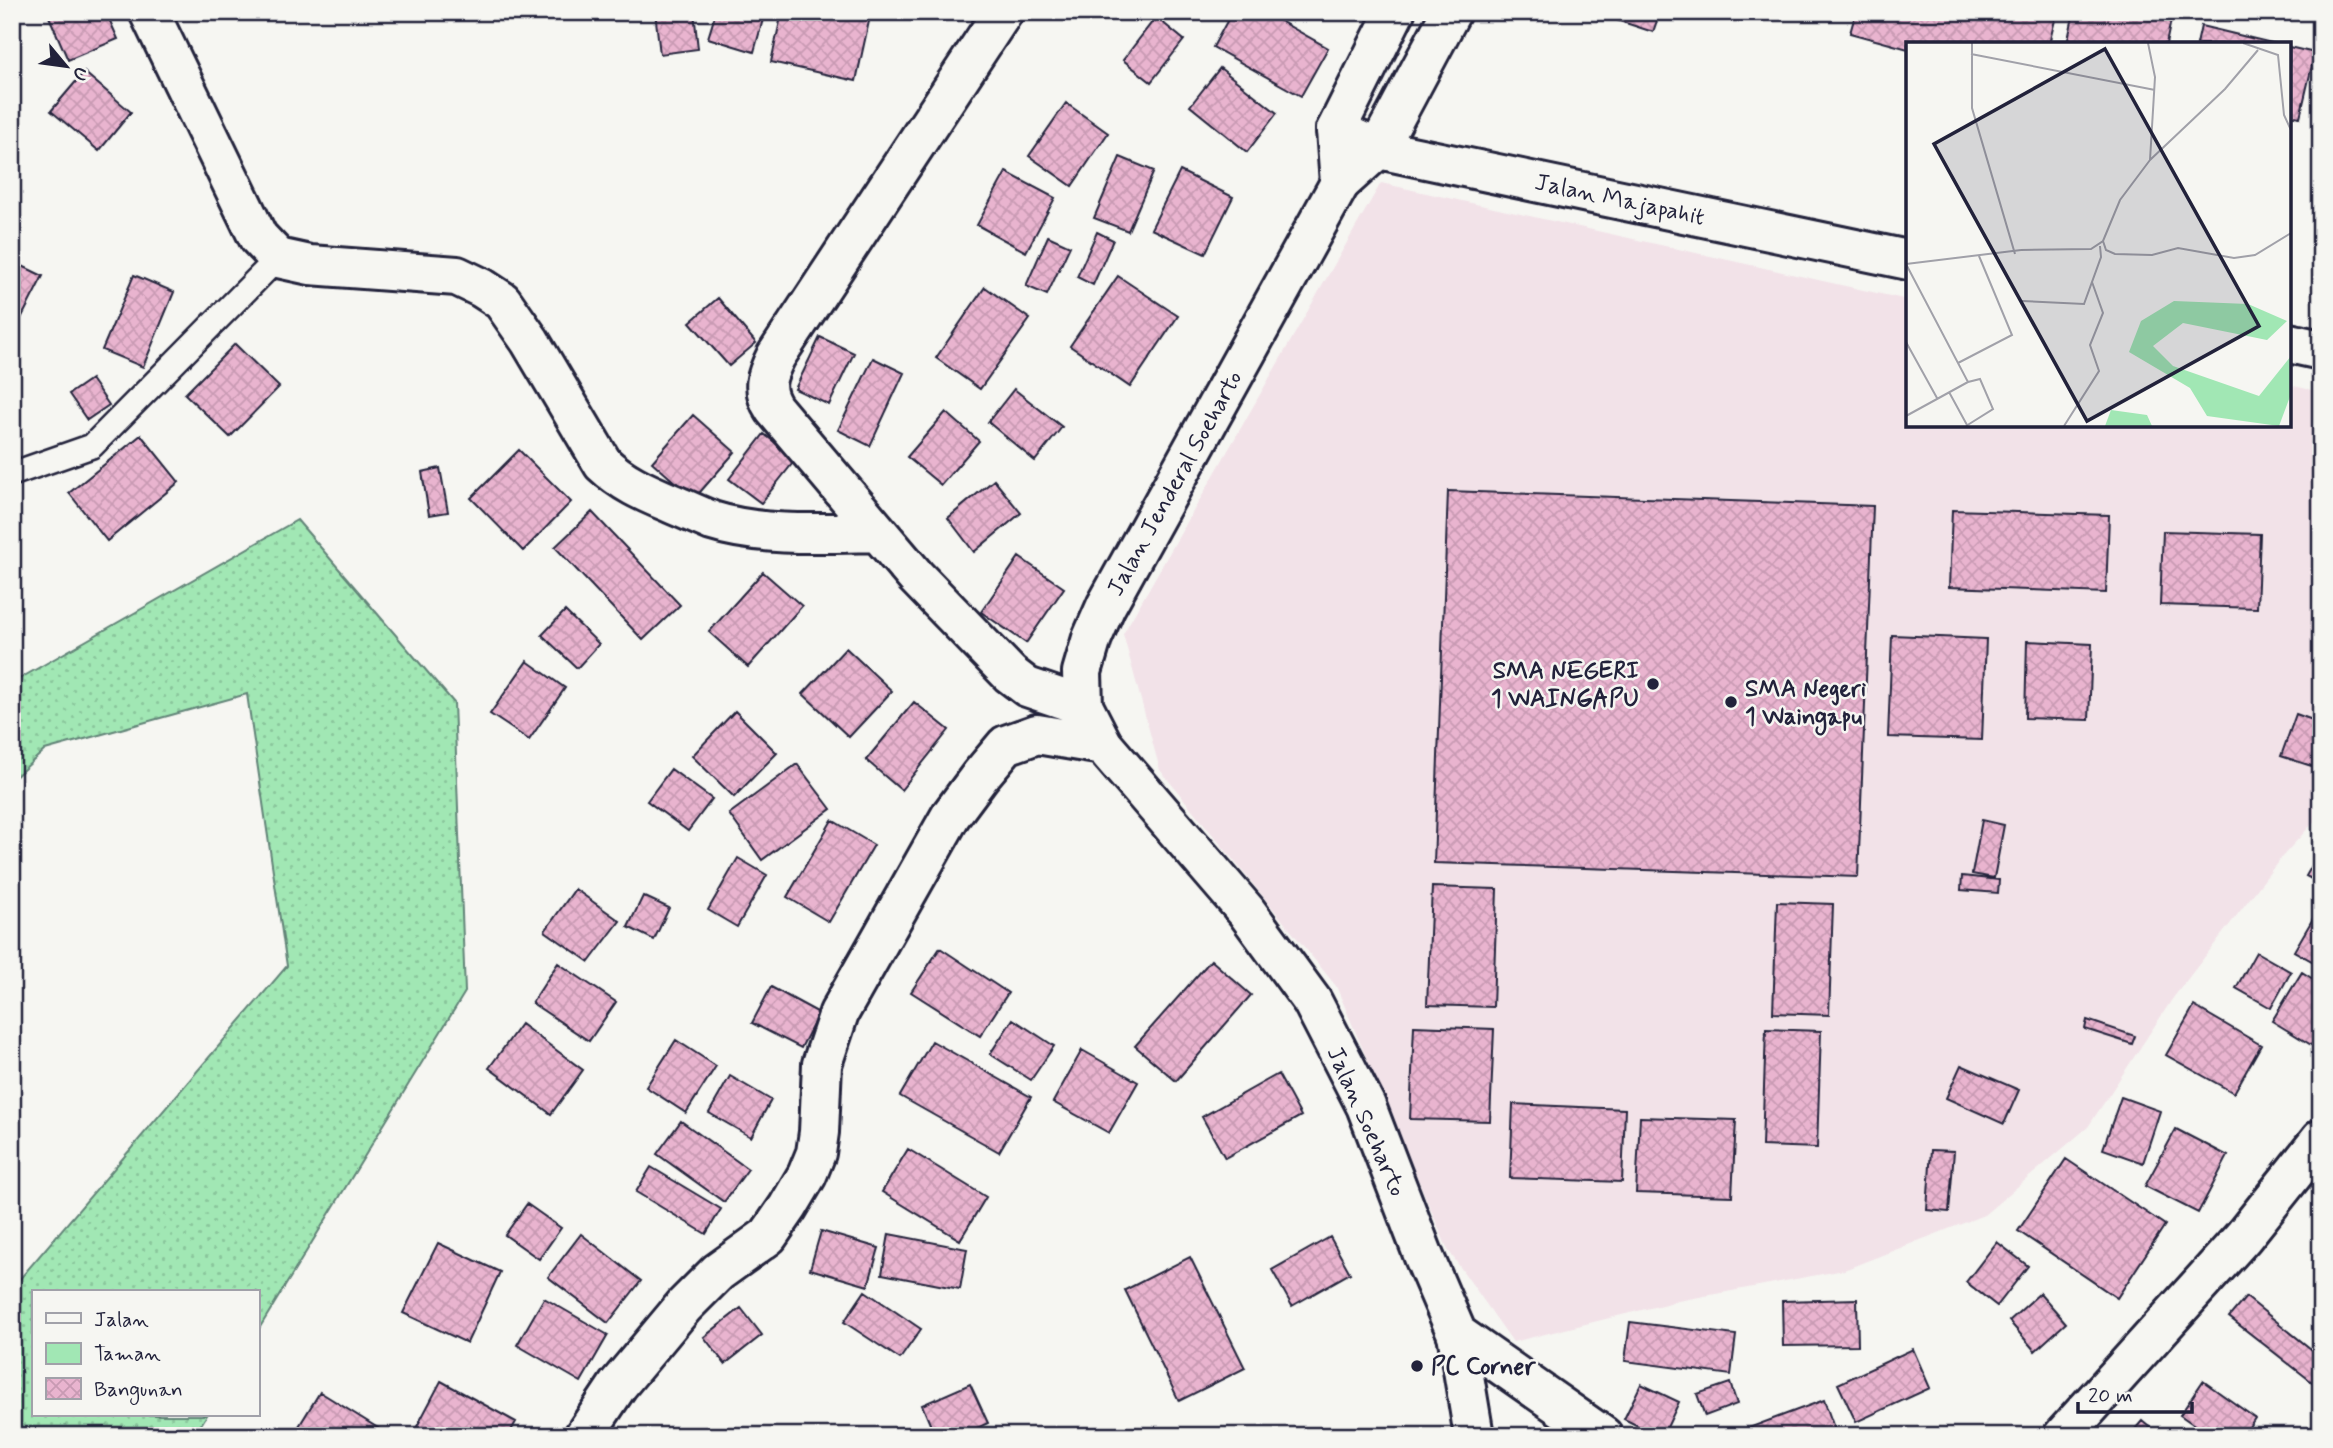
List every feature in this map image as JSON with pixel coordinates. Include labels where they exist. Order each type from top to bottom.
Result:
[{"type":"street","points":[[149,12],[258,237],[278,258],[310,265],[457,276],[482,288],[502,301],[530,341],[603,464],[617,477],[641,491],[712,521],[731,525],[778,531],[878,532]]},
{"type":"street","points":[[1003,12],[769,369],[766,397],[925,587],[1010,674],[1027,687],[1083,706]]},
{"type":"street","points":[[1340,183],[1336,130],[1395,12]]},
{"type":"street","name":"Jalan Jenderal Soeharto","points":[[1138,787],[1103,745],[1083,706],[1082,672],[1092,638],[1106,607],[1340,183],[1378,149],[1451,12]]},
{"type":"street","name":"Jalan Majapahit","points":[[1336,130],[1378,149],[1906,260]]},
{"type":"street","points":[[2291,343],[2321,350]]},
{"type":"street","points":[[584,1436],[618,1385],[684,1306],[718,1272],[768,1236],[807,1175],[816,1153],[820,1132],[822,1063],[839,1013],[951,815],[979,776],[1006,745],[1037,734],[1103,745]]},
{"type":"street","name":"Jalan Soeharto","points":[[1138,787],[1246,911],[1312,1001],[1366,1106],[1457,1334],[1474,1436]]},
{"type":"street","points":[[2063,1436],[2243,1237],[2321,1139]]},
{"type":"street","points":[[1457,1334],[1603,1436]]},
{"type":"lane","points":[[12,474],[92,446],[278,258]]},
{"type":"shaded area","name":"SMA Negeri 1 Waingapu","points":[[1381,183],[1906,300],[1906,427],[2291,427],[2291,385],[2321,392],[2321,814],[2281,858],[2173,998],[2088,1127],[1984,1215],[1844,1270],[1678,1301],[1513,1342],[1448,1250],[1336,986],[1160,770],[1123,634]]},
{"type":"green space","points":[[297,520],[454,703],[465,992],[259,1329],[259,1290],[32,1290],[32,1416],[206,1416],[194,1436],[12,1436],[12,1288],[287,966],[247,694],[45,750],[12,780],[12,683]]},
{"type":"building","points":[[47,12],[106,12],[118,39],[68,60]]},
{"type":"building","points":[[655,12],[694,12],[698,49],[660,54]]},
{"type":"building","points":[[716,12],[765,12],[754,52],[708,38]]},
{"type":"building","points":[[782,12],[871,12],[856,81],[771,62]]},
{"type":"building","points":[[1232,12],[1264,12],[1328,48],[1301,96],[1213,47]]},
{"type":"building","points":[[1598,12],[1660,12],[1653,32]]},
{"type":"building","points":[[1856,12],[2057,12],[2050,42],[1906,42],[1906,48],[1850,33]]},
{"type":"building","points":[[2074,12],[2137,12],[2171,20],[2166,42],[2067,42]]},
{"type":"building","points":[[1156,17],[1184,40],[1151,82],[1123,60]]},
{"type":"building","points":[[2201,26],[2268,42],[2197,42]]},
{"type":"building","points":[[2291,47],[2315,53],[2300,117],[2291,115]]},
{"type":"building","points":[[1220,68],[1277,113],[1247,152],[1190,106]]},
{"type":"building","points":[[84,72],[131,112],[99,151],[51,111]]},
{"type":"building","points":[[1066,103],[1108,133],[1072,186],[1029,156]]},
{"type":"building","points":[[1120,157],[1154,171],[1128,231],[1094,218]]},
{"type":"building","points":[[1180,171],[1233,197],[1205,254],[1151,229]]},
{"type":"building","points":[[1006,172],[1055,198],[1026,252],[977,225]]},
{"type":"building","points":[[1097,232],[1113,240],[1093,285],[1077,277]]},
{"type":"building","points":[[1048,236],[1070,246],[1047,295],[1026,286]]},
{"type":"building","points":[[12,261],[43,276],[12,336]]},
{"type":"building","points":[[134,275],[174,292],[143,367],[102,350]]},
{"type":"building","points":[[1118,276],[1178,316],[1130,387],[1070,346]]},
{"type":"building","points":[[985,287],[1030,319],[980,389],[936,358]]},
{"type":"building","points":[[718,298],[756,343],[729,366],[690,322]]},
{"type":"building","points":[[820,337],[854,353],[829,405],[795,389]]},
{"type":"building","points":[[235,344],[279,387],[230,437],[185,394]]},
{"type":"building","points":[[873,358],[904,373],[870,446],[838,430]]},
{"type":"building","points":[[91,379],[109,405],[87,420],[69,394]]},
{"type":"building","points":[[1014,389],[1062,427],[1035,461],[988,422]]},
{"type":"building","points":[[946,412],[979,441],[941,485],[907,457]]},
{"type":"building","points":[[693,415],[735,452],[694,499],[652,462]]},
{"type":"building","points":[[764,434],[796,459],[761,503],[729,479]]},
{"type":"building","points":[[141,435],[179,482],[107,541],[69,493]]},
{"type":"building","points":[[519,450],[571,502],[523,551],[471,498]]},
{"type":"building","points":[[440,468],[448,512],[429,515],[422,472]]},
{"type":"building","points":[[994,480],[1021,513],[974,552],[948,518]]},
{"type":"building","name":"SMA NEGERI 1 WAINGAPU","points":[[1448,491],[1873,506],[1858,877],[1434,863]]},
{"type":"building","points":[[1952,510],[2109,515],[2106,593],[1949,587]]},
{"type":"building","points":[[592,512],[680,605],[643,640],[555,547]]},
{"type":"building","points":[[2163,531],[2260,534],[2257,608],[2160,605]]},
{"type":"building","points":[[1019,557],[1064,588],[1026,643],[981,612]]},
{"type":"building","points":[[763,572],[802,606],[748,667],[709,632]]},
{"type":"building","points":[[565,611],[599,644],[577,668],[542,635]]},
{"type":"building","points":[[1892,635],[1986,639],[1982,740],[1888,737]]},
{"type":"building","points":[[2027,641],[2092,644],[2089,720],[2025,718]]},
{"type":"building","points":[[846,648],[892,691],[849,737],[803,694]]},
{"type":"building","points":[[527,661],[565,688],[529,740],[490,714]]},
{"type":"building","points":[[914,702],[949,730],[901,790],[866,760]]},
{"type":"building","points":[[735,711],[777,753],[734,797],[692,756]]},
{"type":"building","points":[[2296,714],[2321,723],[2321,769],[2281,756]]},
{"type":"building","points":[[797,764],[831,809],[762,860],[729,814]]},
{"type":"building","points":[[671,769],[712,799],[688,831],[647,801]]},
{"type":"building","points":[[832,820],[874,845],[829,922],[787,897]]},
{"type":"building","points":[[1982,820],[2004,825],[1994,878],[1972,874]]},
{"type":"building","points":[[2321,850],[2321,884],[2306,876]]},
{"type":"building","points":[[738,858],[767,875],[737,927],[708,910]]},
{"type":"building","points":[[1962,876],[1999,880],[1998,893],[1961,890]]},
{"type":"building","points":[[1432,887],[1497,889],[1493,1007],[1427,1005]]},
{"type":"building","points":[[575,889],[620,921],[589,962],[545,931]]},
{"type":"building","points":[[643,896],[669,908],[654,940],[628,927]]},
{"type":"building","points":[[1777,902],[1833,904],[1829,1015],[1773,1013]]},
{"type":"building","points":[[2315,915],[2321,918],[2321,966],[2294,951]]},
{"type":"building","points":[[940,948],[1008,993],[980,1036],[911,992]]},
{"type":"building","points":[[2256,952],[2291,972],[2271,1008],[2236,988]]},
{"type":"building","points":[[1211,960],[1251,995],[1176,1081],[1135,1046]]},
{"type":"building","points":[[558,963],[616,1002],[589,1041],[532,1003]]},
{"type":"building","points":[[2302,972],[2321,984],[2321,1051],[2272,1021]]},
{"type":"building","points":[[771,987],[819,1013],[801,1048],[752,1023]]},
{"type":"building","points":[[2194,1006],[2261,1045],[2234,1093],[2166,1055]]},
{"type":"building","points":[[1013,1019],[1054,1046],[1031,1080],[990,1054]]},
{"type":"building","points":[[2087,1020],[2135,1036],[2132,1044],[2085,1029]]},
{"type":"building","points":[[521,1024],[583,1070],[551,1114],[489,1068]]},
{"type":"building","points":[[1414,1026],[1494,1029],[1490,1121],[1410,1119]]},
{"type":"building","points":[[1766,1029],[1821,1031],[1817,1148],[1762,1146]]},
{"type":"building","points":[[676,1040],[716,1066],[686,1113],[646,1087]]},
{"type":"building","points":[[932,1041],[1031,1097],[999,1152],[900,1096]]},
{"type":"building","points":[[1082,1050],[1138,1082],[1109,1133],[1053,1102]]},
{"type":"building","points":[[1961,1065],[2019,1090],[2004,1124],[1946,1098]]},
{"type":"building","points":[[1278,1074],[1301,1116],[1225,1158],[1202,1117]]},
{"type":"building","points":[[730,1076],[771,1100],[751,1137],[709,1113]]},
{"type":"building","points":[[2121,1097],[2160,1111],[2143,1163],[2103,1149]]},
{"type":"building","points":[[1513,1104],[1625,1109],[1622,1182],[1510,1178]]},
{"type":"building","points":[[1640,1117],[1736,1120],[1732,1196],[1636,1193]]},
{"type":"building","points":[[681,1121],[748,1169],[724,1202],[657,1154]]},
{"type":"building","points":[[2176,1129],[2228,1156],[2198,1213],[2145,1186]]},
{"type":"building","points":[[908,1149],[986,1197],[960,1240],[882,1192]]},
{"type":"building","points":[[1931,1150],[1954,1151],[1949,1212],[1927,1210]]},
{"type":"building","points":[[2066,1159],[2165,1225],[2117,1298],[2018,1231]]},
{"type":"building","points":[[651,1167],[721,1209],[706,1234],[636,1192]]},
{"type":"building","points":[[527,1204],[561,1228],[539,1259],[505,1235]]},
{"type":"building","points":[[821,1231],[879,1248],[868,1286],[810,1269]]},
{"type":"building","points":[[581,1234],[641,1281],[608,1323],[548,1277]]},
{"type":"building","points":[[889,1234],[967,1249],[960,1289],[882,1274]]},
{"type":"building","points":[[1330,1237],[1350,1273],[1292,1306],[1272,1270]]},
{"type":"building","points":[[1997,1242],[2028,1266],[1997,1306],[1966,1282]]},
{"type":"building","points":[[438,1243],[500,1272],[467,1343],[403,1313]]},
{"type":"building","points":[[1190,1257],[1245,1368],[1179,1401],[1125,1290]]},
{"type":"building","points":[[865,1291],[921,1329],[900,1359],[844,1322]]},
{"type":"building","points":[[2040,1293],[2066,1323],[2035,1351],[2009,1321]]},
{"type":"building","points":[[2246,1297],[2321,1357],[2321,1389],[2229,1317]]},
{"type":"building","points":[[544,1298],[608,1335],[581,1382],[517,1345]]},
{"type":"building","points":[[1857,1299],[1858,1345],[1783,1346],[1782,1301]]},
{"type":"building","points":[[741,1308],[762,1335],[725,1364],[704,1337]]},
{"type":"building","points":[[1630,1322],[1736,1335],[1731,1375],[1625,1361]]},
{"type":"building","points":[[1913,1349],[1930,1388],[1856,1422],[1838,1384]]},
{"type":"building","points":[[441,1381],[516,1422],[508,1436],[412,1436]]},
{"type":"building","points":[[2203,1381],[2255,1418],[2243,1436],[2210,1436],[2180,1415]]},
{"type":"building","points":[[1730,1383],[1737,1404],[1705,1416],[1697,1394]]},
{"type":"building","points":[[970,1384],[988,1423],[960,1436],[935,1436],[922,1405]]},
{"type":"building","points":[[1641,1384],[1679,1402],[1663,1436],[1624,1419]]},
{"type":"building","points":[[320,1392],[389,1435],[293,1436]]},
{"type":"building","points":[[1824,1400],[1837,1436],[1740,1436],[1738,1432]]},
{"type":"building","points":[[2142,1421],[2160,1436],[2129,1436]]},
{"type":"place","name":"SMA NEGERI 1 WAINGAPU","points":[[1653,684]]},
{"type":"place","name":"SMA Negeri 1 Waingapu","points":[[1731,702]]},
{"type":"place","name":"PC Corner","points":[[1417,1366]]}]
